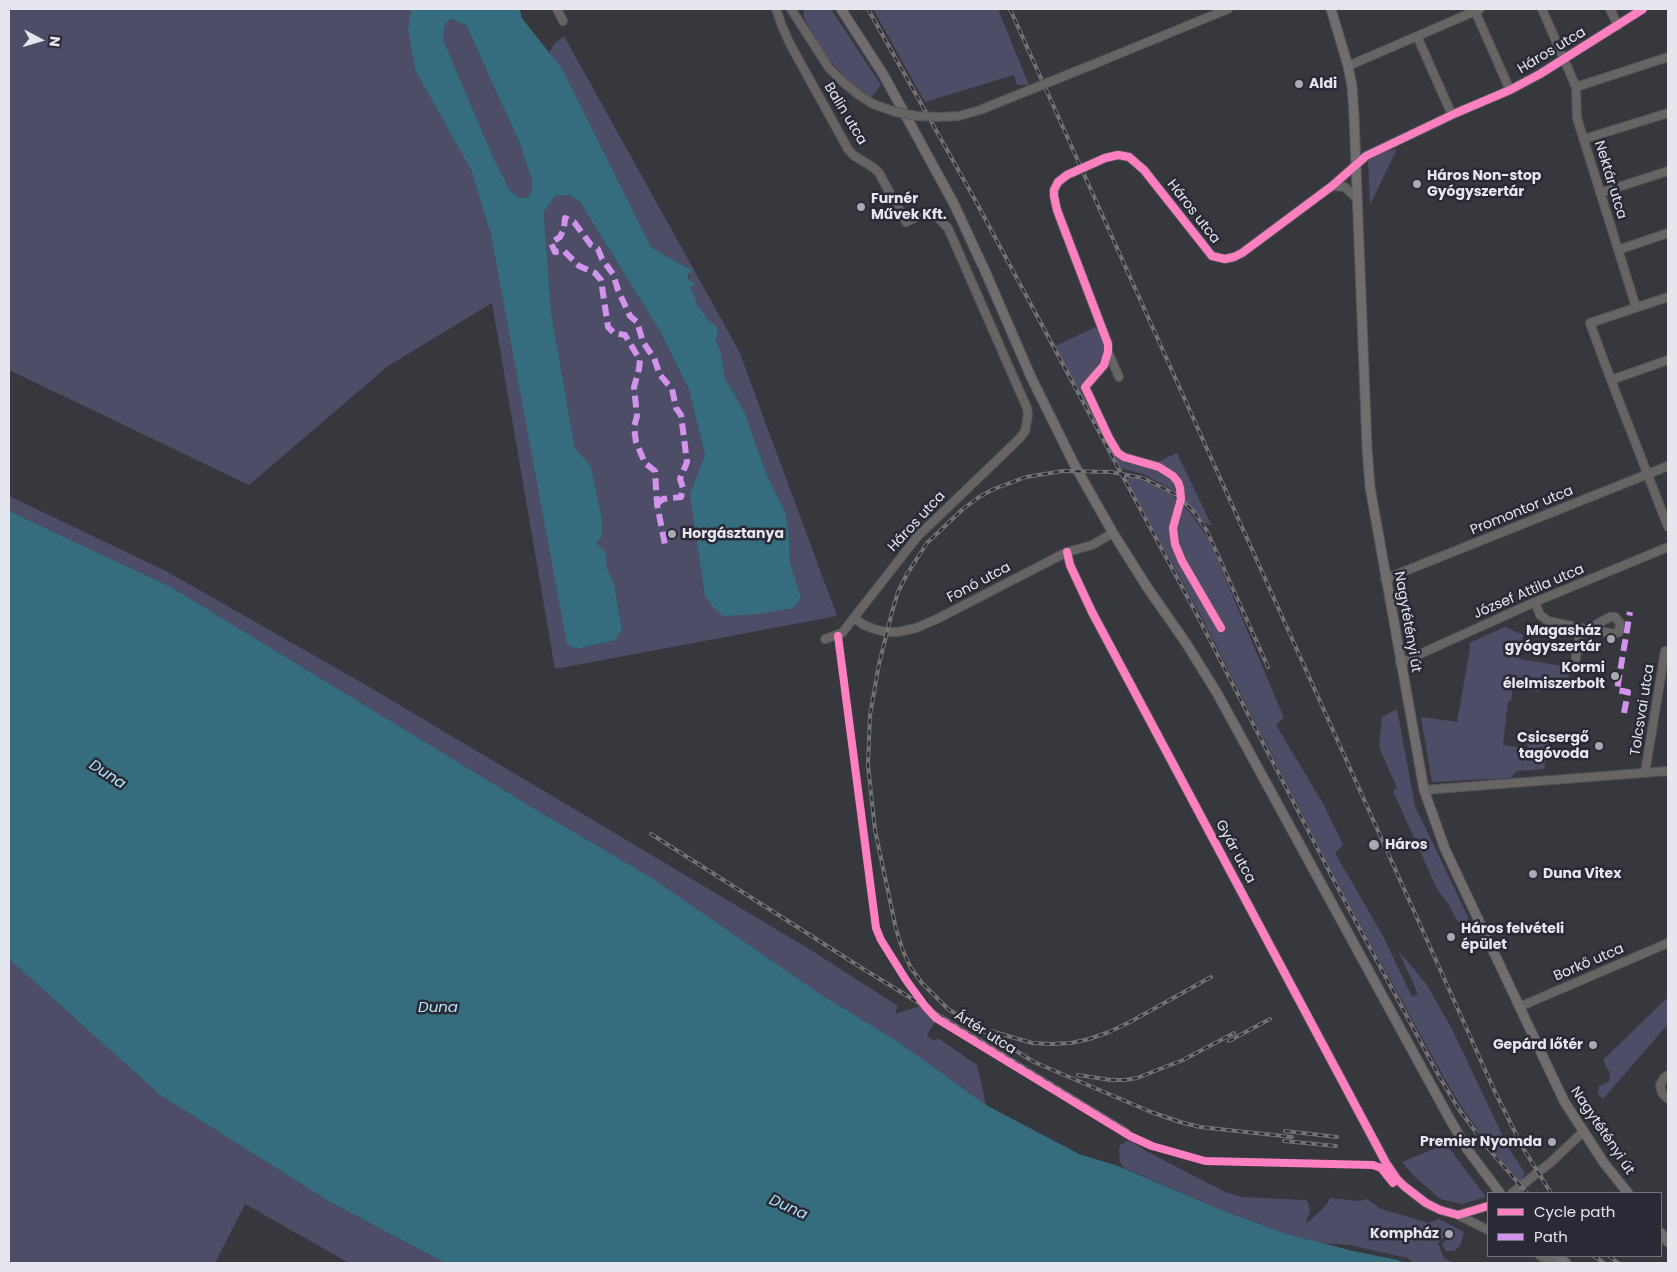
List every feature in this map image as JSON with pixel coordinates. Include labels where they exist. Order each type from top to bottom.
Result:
[{"type":"main road","points":[[841,9],[883,74],[949,196],[986,272],[1050,418],[1113,533],[1217,693],[1448,1116],[1467,1149],[1499,1192]]},
{"type":"main road","name":"Nagytétényi út","points":[[1331,9],[1348,66],[1353,95],[1368,471],[1385,579],[1424,790],[1445,849],[1564,1101],[1604,1163],[1627,1192]]},
{"type":"street","points":[[557,9],[563,21]]},
{"type":"street","name":"Balin utca","points":[[776,9],[790,44],[848,149],[853,155],[879,173],[906,222]]},
{"type":"street","points":[[795,10],[804,29],[829,68],[844,83],[873,104],[896,112],[938,117],[959,116],[980,110],[1228,9]]},
{"type":"street","name":"Nektár utca","points":[[1542,9],[1576,87],[1577,118],[1636,308]]},
{"type":"street","points":[[1610,9],[1618,26]]},
{"type":"street","name":"Háros utca","points":[[1119,377],[1108,352],[1106,337],[1055,202],[1054,190],[1063,177],[1112,156],[1129,157],[1144,170],[1212,256],[1225,259],[1234,257],[1332,186],[1366,156],[1510,90],[1564,60],[1643,9]]},
{"type":"street","points":[[1348,66],[1477,10],[1510,90]]},
{"type":"street","points":[[1418,36],[1452,115]]},
{"type":"street","points":[[1576,87],[1668,57]]},
{"type":"street","points":[[1584,139],[1668,113]]},
{"type":"street","points":[[1600,193],[1668,171]]},
{"type":"street","points":[[1332,186],[1345,188],[1358,200]]},
{"type":"street","name":"Háros utca","points":[[825,639],[842,633],[917,537],[1020,438],[1027,424],[1027,408],[948,228],[937,217],[930,215],[918,216],[906,222]]},
{"type":"street","points":[[1618,250],[1668,233]]},
{"type":"street","points":[[1668,296],[1590,323],[1668,527]]},
{"type":"street","points":[[1108,352],[1104,365],[1085,387],[1118,453],[1124,457],[1152,464],[1173,476],[1178,482],[1181,499],[1173,528],[1175,544],[1182,560],[1221,628]]},
{"type":"street","points":[[1610,378],[1668,360]]},
{"type":"street","name":"Promontor utca","points":[[1385,579],[1668,466]]},
{"type":"street","name":"Fonó utca","points":[[854,618],[874,629],[886,632],[898,632],[916,628],[937,620],[1067,552],[1092,545],[1113,533]]},
{"type":"street","name":"József Attila utca","points":[[1400,662],[1535,602],[1668,547]]},
{"type":"street","name":"Gyár utca","points":[[1067,552],[1070,566],[1096,620],[1386,1163],[1398,1179],[1433,1207],[1458,1215],[1487,1230]]},
{"type":"street","points":[[1535,602],[1540,616],[1548,622],[1585,628],[1574,668]]},
{"type":"street","name":"Tolcsvai utca","points":[[1646,773],[1665,651]]},
{"type":"street","points":[[1424,790],[1668,771]]},
{"type":"street","name":"Borkő utca","points":[[1519,1008],[1668,943]]},
{"type":"street","points":[[1668,1075],[1660,1085],[1662,1093],[1668,1099]]},
{"type":"street","points":[[1513,1192],[1550,1163],[1583,1132]]},
{"type":"street","points":[[1458,1215],[1487,1206]]},
{"type":"street","points":[[1542,1257],[1556,1263]]},
{"type":"shaded area","points":[[9,9],[411,9],[408,30],[415,70],[471,170],[491,235],[524,406],[576,649],[616,640],[622,630],[614,583],[606,568],[606,554],[596,543],[602,537],[602,519],[591,466],[575,448],[551,312],[544,212],[555,196],[569,195],[580,202],[661,333],[689,390],[705,455],[699,471],[801,598],[790,563],[786,514],[766,473],[745,413],[725,378],[721,353],[716,341],[718,330],[697,305],[695,296],[689,287],[689,269],[651,247],[563,70],[549,53],[554,44],[564,36],[739,351],[837,616],[555,669],[492,303],[388,366],[249,485],[9,370]]},
{"type":"shaded area","points":[[804,9],[831,9],[881,85],[871,98],[857,90],[824,54],[804,18]]},
{"type":"shaded area","points":[[873,9],[998,9],[1029,85],[1017,85],[1014,75],[925,102]]},
{"type":"shaded area","points":[[451,19],[466,25],[520,144],[532,181],[531,192],[527,198],[518,197],[510,190],[494,159],[443,39],[445,24]]},
{"type":"shaded area","points":[[1397,149],[1370,205],[1368,160]]},
{"type":"shaded area","points":[[1098,326],[1105,349],[1103,357],[1084,384],[1083,391],[1116,455],[1124,462],[1130,464],[1143,464],[1157,462],[1177,453],[1212,526],[1205,523],[1175,491],[1143,474],[1120,468],[1055,346]]},
{"type":"shaded area","points":[[1129,477],[1142,480],[1172,495],[1192,515],[1209,540],[1284,718],[1276,725],[1324,805],[1343,845],[1335,853],[1383,936],[1412,997],[1418,994],[1398,950],[1427,985],[1452,1029],[1509,1149],[1525,1173],[1520,1182],[1489,1145],[1461,1106],[1442,1074],[1342,891],[1200,614],[1127,480]]},
{"type":"shaded area","points":[[9,496],[166,571],[371,688],[806,947],[898,1006],[895,1014],[920,1006],[936,1020],[927,1035],[934,1041],[938,1038],[977,1065],[986,1105],[900,1043],[819,993],[652,878],[535,809],[171,587],[9,511]]},
{"type":"shaded area","points":[[1505,627],[1523,635],[1519,659],[1570,667],[1567,690],[1541,687],[1539,692],[1513,688],[1511,701],[1508,701],[1503,745],[1527,749],[1529,732],[1551,735],[1544,769],[1517,771],[1510,778],[1432,782],[1421,717],[1457,722],[1470,648],[1469,643]]},
{"type":"shaded area","points":[[1397,709],[1415,806],[1468,917],[1467,924],[1456,919],[1449,905],[1437,889],[1393,791],[1397,788],[1379,747],[1382,717]]},
{"type":"shaded area","points":[[9,959],[160,1095],[330,1202],[445,1263],[349,1263],[245,1204],[215,1263],[9,1263]]},
{"type":"shaded area","points":[[1668,997],[1668,1024],[1603,1099],[1598,1094],[1599,1086],[1609,1081],[1610,1073],[1604,1059]]},
{"type":"shaded area","points":[[1127,1141],[1133,1142],[1144,1150],[1225,1192],[1242,1197],[1305,1200],[1308,1202],[1310,1211],[1306,1222],[1327,1204],[1330,1198],[1360,1201],[1367,1199],[1381,1209],[1429,1223],[1439,1219],[1464,1232],[1460,1246],[1454,1251],[1446,1251],[1442,1245],[1449,1236],[1446,1235],[1438,1243],[1444,1258],[1453,1263],[1414,1263],[1407,1258],[1350,1245],[1321,1243],[1287,1234],[1224,1211],[1124,1168],[1120,1162],[1119,1151],[1120,1145]]},
{"type":"shaded area","points":[[1446,1144],[1486,1197],[1462,1204],[1440,1199],[1413,1175],[1402,1162]]},
{"type":"water","points":[[411,9],[519,9],[521,17],[563,70],[651,247],[693,270],[689,272],[688,277],[689,281],[695,284],[690,287],[697,305],[718,330],[716,341],[721,353],[725,378],[745,413],[766,473],[786,514],[790,563],[801,598],[793,608],[758,614],[723,616],[705,596],[690,494],[705,455],[689,390],[661,333],[580,202],[569,195],[555,196],[544,212],[551,312],[575,448],[591,466],[602,519],[602,537],[596,543],[606,553],[606,567],[614,583],[622,630],[616,640],[576,649],[567,644],[491,235],[471,170],[415,70],[408,30]],"holes":[[[451,19],[466,25],[520,144],[532,181],[531,192],[527,198],[518,197],[510,190],[494,159],[443,39],[445,24]]]},
{"type":"water","name":"Duna","points":[[9,511],[171,587],[535,809],[652,878],[819,993],[900,1043],[986,1105],[1079,1154],[1118,1166],[1224,1211],[1287,1234],[1404,1263],[445,1263],[330,1202],[160,1095],[9,959]]},
{"type":"railway","points":[[868,9],[974,198],[1197,615],[1340,892],[1439,1076],[1458,1108],[1487,1147],[1526,1192]]},
{"type":"railway","points":[[1010,9],[1495,1092],[1523,1148],[1550,1192]]},
{"type":"railway","points":[[1268,667],[1207,531],[1195,513],[1177,495],[1143,478],[1111,472],[1063,471],[1026,477],[994,489],[963,509],[927,543],[907,574],[898,592],[879,664],[870,715],[868,765],[875,830],[896,929],[903,951],[911,968],[922,983],[948,1009],[1034,1062],[1151,1112],[1200,1127],[1292,1137]]},
{"type":"railway","points":[[651,834],[865,970],[1128,1131]]},
{"type":"railway","points":[[991,1031],[1032,1043],[1071,1043],[1089,1039],[1130,1022],[1211,977]]},
{"type":"railway","points":[[1229,1041],[1270,1019]]},
{"type":"railway","points":[[1078,1075],[1111,1080],[1137,1078],[1183,1060],[1234,1033]]},
{"type":"railway","points":[[1285,1131],[1337,1137]]},
{"type":"railway","points":[[1284,1141],[1336,1146]]},
{"type":"railway","points":[[1595,1257],[1604,1263]]},
{"type":"railway","points":[[1610,1257],[1618,1263]]},
{"type":"marked path","points":[[657,504],[663,499],[681,497],[683,488],[680,479],[687,462],[681,415],[676,408],[672,389],[660,375],[654,358],[643,342],[637,322],[630,316],[613,274],[602,259],[598,249],[591,245],[574,222],[565,218],[564,229],[560,237],[551,243],[555,252],[564,251],[579,266],[595,273],[601,280],[608,327],[614,333],[625,335],[640,360],[634,387],[637,416],[634,427],[636,442],[645,463],[655,471],[657,504],[665,545]]},
{"type":"marked path","points":[[1624,713],[1628,692],[1617,690],[1630,612]]},
{"type":"cycle path","points":[[1221,628],[1182,561],[1175,544],[1173,528],[1181,499],[1178,482],[1173,476],[1159,467],[1124,457],[1118,453],[1085,387],[1104,365],[1108,344],[1057,210],[1054,190],[1058,182],[1067,175],[1105,158],[1118,155],[1129,157],[1144,170],[1212,256],[1225,259],[1234,257],[1332,186],[1366,156],[1456,113],[1510,90],[1540,74],[1643,9]]},
{"type":"cycle path","points":[[1067,552],[1070,565],[1092,612],[1386,1163],[1404,1186],[1426,1203],[1440,1210],[1458,1215],[1487,1206]]},
{"type":"cycle path","name":"Ártér utca","points":[[838,636],[876,928],[881,940],[906,980],[936,1018],[1130,1136],[1152,1146],[1205,1161],[1373,1165],[1381,1168],[1393,1183]]},
{"type":"place","name":"Aldi","points":[[1299,84]]},
{"type":"place","name":"Háros Non-stop Gyógyszertár","points":[[1417,184]]},
{"type":"place","name":"Furnér Művek Kft.","points":[[861,207]]},
{"type":"place","name":"Horgásztanya","points":[[672,534]]},
{"type":"place","name":"Magasház gyógyszertár","points":[[1611,639]]},
{"type":"place","name":"Kormi élelmiszerbolt","points":[[1615,676]]},
{"type":"place","name":"Csicsergő tagóvoda","points":[[1599,746]]},
{"type":"place","name":"Háros","points":[[1374,845]]},
{"type":"place","name":"Duna Vitex","points":[[1533,874]]},
{"type":"place","name":"Háros felvételi épület","points":[[1451,937]]},
{"type":"place","name":"Gepárd lőtér","points":[[1593,1045]]},
{"type":"place","name":"Premier Nyomda","points":[[1552,1142]]},
{"type":"place","name":"Kompház","points":[[1449,1234]]}]
